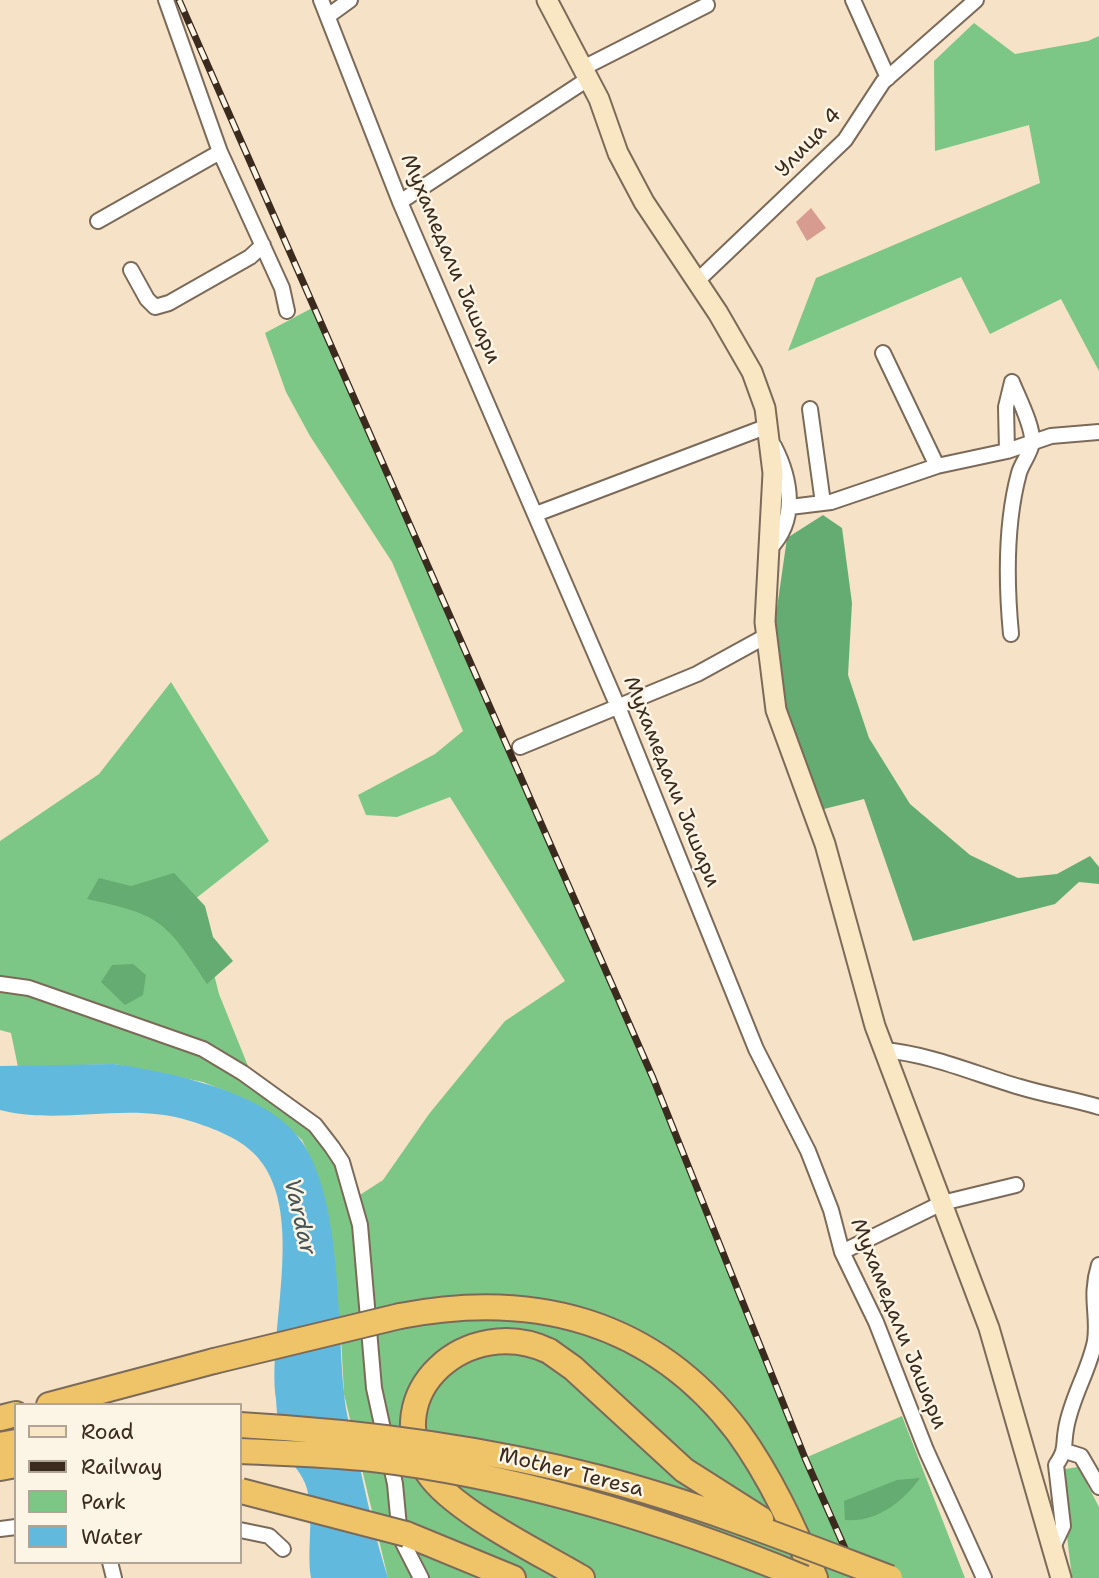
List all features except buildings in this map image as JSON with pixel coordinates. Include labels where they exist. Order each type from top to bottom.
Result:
[{"type":"highway","points":[[57,1403],[214,1361],[400,1316],[459,1306],[526,1308],[594,1325],[647,1350],[700,1391],[737,1431],[777,1499],[815,1578]]},
{"type":"highway","points":[[582,1578],[450,1498],[428,1472],[412,1431],[416,1407],[428,1381],[459,1352],[499,1339],[525,1342],[549,1351],[573,1368],[684,1470],[751,1513],[833,1556]]},
{"type":"highway","name":"Mother Teresa","points":[[242,1425],[399,1437],[562,1468],[676,1501],[890,1578]]},
{"type":"highway","name":"Mother Teresa","points":[[242,1451],[381,1461],[464,1473],[569,1497],[674,1528],[804,1578]]},
{"type":"highway","points":[[242,1492],[406,1534],[513,1578]]},
{"type":"main road","points":[[547,0],[586,73],[618,153],[752,372],[769,432],[773,473],[765,622],[776,710],[825,844],[883,1050],[989,1328],[1061,1578]]},
{"type":"street","points":[[166,0],[220,152],[263,245],[288,311]]},
{"type":"street","name":"Мухамедали Јашари","points":[[321,0],[400,202],[619,709],[756,1049],[808,1151],[831,1210],[842,1252],[876,1322],[926,1450],[984,1578]]},
{"type":"street","points":[[328,16],[350,0]]},
{"type":"street","points":[[853,0],[888,78]]},
{"type":"street","name":"Улица 4","points":[[696,282],[845,140],[888,78],[976,0]]},
{"type":"street","points":[[400,202],[586,73],[707,5]]},
{"type":"street","points":[[98,221],[220,152]]},
{"type":"street","points":[[131,270],[147,299],[155,307],[169,303],[250,257],[263,245]]},
{"type":"street","points":[[883,353],[937,466]]},
{"type":"street","points":[[1007,451],[1006,407],[1012,383],[1032,443],[1019,472],[1012,516],[1006,576],[1011,634]]},
{"type":"street","points":[[810,409],[823,503]]},
{"type":"street","points":[[536,514],[769,432],[780,458],[790,507],[783,534],[770,548]]},
{"type":"street","points":[[790,507],[823,503],[937,466],[1007,451],[1051,436],[1099,432]]},
{"type":"street","points":[[520,747],[619,709],[697,674],[768,635]]},
{"type":"street","points":[[0,984],[29,988],[203,1049],[315,1125],[342,1162],[359,1225],[374,1388],[395,1484],[400,1537],[421,1578]]},
{"type":"street","points":[[883,1050],[908,1052],[1022,1088],[1062,1095],[1099,1107]]},
{"type":"street","points":[[842,1252],[942,1203],[1016,1185]]},
{"type":"street","points":[[1053,1547],[1063,1526],[1056,1465],[1065,1451],[1065,1433],[1071,1405],[1095,1340],[1092,1302],[1099,1265]]},
{"type":"street","points":[[1065,1451],[1081,1456],[1099,1487]]},
{"type":"street","points":[[242,1530],[269,1536],[283,1549]]},
{"type":"green space","points":[[974,23],[1015,54],[1088,41],[1099,36],[1099,371],[1061,299],[990,334],[961,277],[788,351],[816,278],[1040,183],[1029,125],[935,151],[934,61]]},
{"type":"green space","points":[[314,307],[653,1078],[805,1458],[902,1416],[965,1578],[388,1578],[344,1394],[341,1336],[315,1168],[302,1140],[282,1122],[245,1099],[203,1082],[114,1064],[18,1067],[11,1033],[0,1030],[0,841],[99,774],[171,682],[269,841],[195,899],[219,994],[254,1081],[332,1147],[349,1202],[383,1180],[429,1114],[505,1021],[565,981],[450,797],[397,817],[366,815],[358,795],[435,754],[463,731],[392,562],[310,436],[286,392],[265,333]]},
{"type":"green space","points":[[823,515],[842,528],[852,603],[848,675],[869,738],[910,804],[970,855],[1018,878],[1057,874],[1090,856],[1099,867],[1099,884],[1079,882],[1055,904],[913,941],[864,799],[820,810],[782,700],[775,622],[787,538]]},
{"type":"green space","points":[[174,873],[205,906],[213,937],[233,961],[207,984],[181,946],[159,924],[131,910],[87,899],[99,878],[131,886]]},
{"type":"green space","points":[[133,964],[146,975],[143,995],[125,1005],[101,982],[112,965]]},
{"type":"green space","points":[[1078,1467],[1099,1507],[1099,1578],[1072,1578],[1059,1470]]},
{"type":"green space","points":[[920,1478],[888,1509],[867,1518],[845,1520],[844,1501],[897,1480]]},
{"type":"water","name":"Vardar","points":[[114,1064],[189,1079],[243,1097],[287,1125],[302,1142],[315,1167],[331,1228],[346,1407],[388,1578],[311,1578],[308,1494],[303,1479],[285,1451],[277,1412],[276,1341],[283,1242],[280,1211],[273,1183],[259,1159],[227,1135],[167,1115],[119,1113],[47,1116],[0,1110],[0,1066]]},
{"type":"railway","points":[[179,0],[653,1078],[805,1458],[858,1578]]}]
